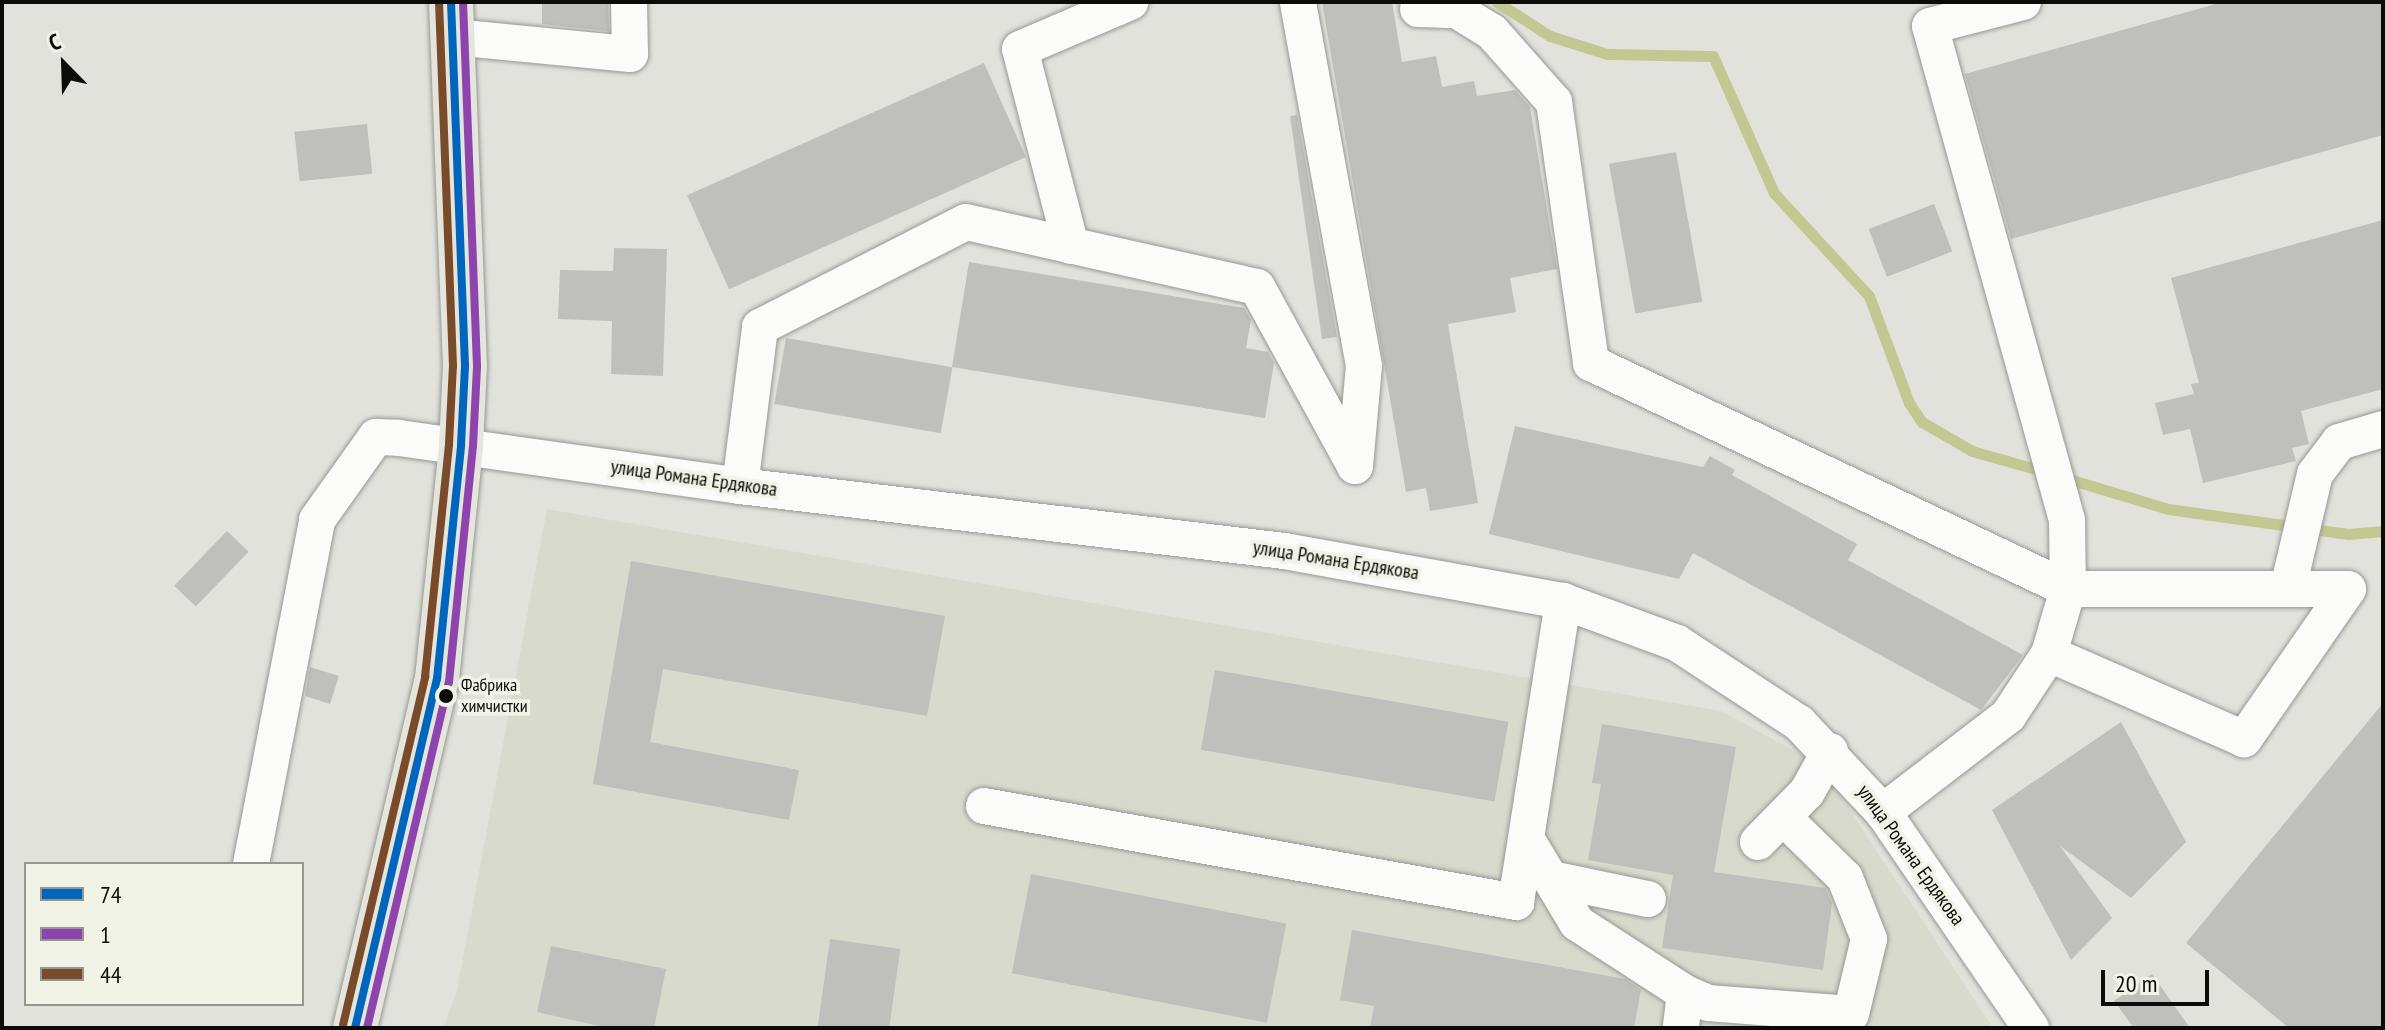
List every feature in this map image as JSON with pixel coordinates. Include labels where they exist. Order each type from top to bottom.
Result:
[{"type":"main road","points":[[355,1028],[437,679],[461,445],[465,366],[452,20]]},
{"type":"street","points":[[452,20],[630,54],[629,2]]},
{"type":"street","points":[[1071,246],[1020,49],[1130,2]]},
{"type":"street","points":[[740,486],[760,327],[966,222],[1257,287],[1355,466],[1364,366],[1298,2]]},
{"type":"street","points":[[1883,812],[2008,716],[2049,654],[2068,589],[2067,520],[2048,437],[1930,26],[2023,2]]},
{"type":"street","points":[[1418,9],[1456,10],[1492,32],[1554,102],[1591,363],[2068,589],[2348,589],[2244,739],[2049,654]]},
{"type":"street","points":[[2288,588],[2315,474],[2339,442],[2383,429]]},
{"type":"street","name":"улица Романа Ердякова","points":[[251,862],[317,520],[376,437],[461,445],[740,486],[1284,551],[1563,601],[1677,643],[1750,685],[1830,751],[1883,812],[2031,1028]]},
{"type":"street","points":[[984,806],[1516,902],[1563,601]]},
{"type":"street","points":[[1527,840],[1577,923],[1685,993],[1708,1003],[1851,1014],[1869,939],[1845,878],[1770,829],[1807,792],[1830,751]]},
{"type":"street","points":[[1551,879],[1648,899]]},
{"type":"street","points":[[1681,1028],[1685,993]]},
{"type":"shaded area","points":[[547,509],[1721,711],[1820,765],[1993,1028],[443,1028],[456,995]]},
{"type":"building","points":[[542,2],[608,2],[609,31],[542,24]]},
{"type":"building","points":[[1322,2],[1392,2],[1402,62],[1436,56],[1442,87],[1474,81],[1477,96],[1515,90],[1530,107],[1557,269],[1510,278],[1516,312],[1448,324],[1478,503],[1430,511],[1426,488],[1406,492]]},
{"type":"building","points":[[2223,2],[2383,2],[2383,135],[2011,239],[1965,74]]},
{"type":"building","points":[[984,63],[1026,157],[729,289],[687,195]]},
{"type":"building","points":[[1297,115],[1337,337],[1322,339],[1290,116]]},
{"type":"building","points":[[367,124],[372,174],[300,181],[294,132]]},
{"type":"building","points":[[1676,152],[1702,302],[1635,313],[1609,164]]},
{"type":"building","points":[[1934,204],[1952,252],[1887,277],[1869,229]]},
{"type":"building","points":[[2383,220],[2383,389],[2301,411],[2309,444],[2292,448],[2296,461],[2203,483],[2190,429],[2163,435],[2155,403],[2194,394],[2191,384],[2199,383],[2171,278]]},
{"type":"building","points":[[614,248],[667,249],[663,376],[611,374],[612,321],[558,319],[560,270],[613,271]]},
{"type":"building","points":[[969,262],[1244,308],[1251,320],[1246,348],[1268,352],[1274,363],[1265,418],[952,367]]},
{"type":"building","points":[[786,338],[952,367],[941,433],[774,404]]},
{"type":"building","points":[[1515,426],[1703,467],[1710,456],[1735,470],[1732,475],[1857,544],[1848,560],[2023,655],[1981,710],[1693,553],[1679,579],[1489,534]]},
{"type":"building","points":[[227,531],[249,552],[196,607],[174,586]]},
{"type":"building","points":[[631,561],[945,616],[927,716],[663,669],[650,742],[799,770],[789,820],[593,784]]},
{"type":"building","points":[[310,667],[339,676],[330,704],[305,696]]},
{"type":"building","points":[[1215,670],[1508,722],[1494,802],[1201,750]]},
{"type":"building","points":[[2383,703],[2383,1028],[2289,1028],[2186,943]]},
{"type":"building","points":[[2121,722],[2186,842],[2131,898],[2060,846],[2112,918],[2071,960],[1992,810]]},
{"type":"building","points":[[1602,724],[1736,747],[1714,872],[1825,888],[1832,903],[1823,970],[1662,948],[1673,875],[1588,860],[1601,784],[1592,783]]},
{"type":"building","points":[[1031,874],[1286,924],[1267,1023],[1012,973]]},
{"type":"building","points":[[1352,930],[1625,979],[1641,990],[1634,1028],[1370,1028],[1374,1006],[1340,1000]]},
{"type":"building","points":[[830,939],[900,949],[889,1028],[817,1028]]},
{"type":"building","points":[[551,946],[666,969],[654,1028],[608,1028],[537,1012]]},
{"type":"building","points":[[2152,974],[2190,1028],[2134,1028],[2114,1001]]},
{"type":"waterway","points":[[1497,2],[1550,36],[1607,54],[1713,56],[1774,193],[1869,296],[1909,403],[1922,422],[1972,451],[2046,472]]},
{"type":"waterway","points":[[2062,477],[2168,509],[2348,534],[2383,531]]},
{"type":"transit line","name":"44","points":[[343,1025],[425,677],[449,444],[453,366],[439,2]]},
{"type":"transit line","name":"74","points":[[355,1028],[437,679],[461,445],[465,366],[451,2]]},
{"type":"transit line","name":"1","points":[[367,1028],[449,682],[473,446],[477,366],[463,2]]},
{"type":"place","name":"Фабрика химчистки","points":[[446,696]]}]
